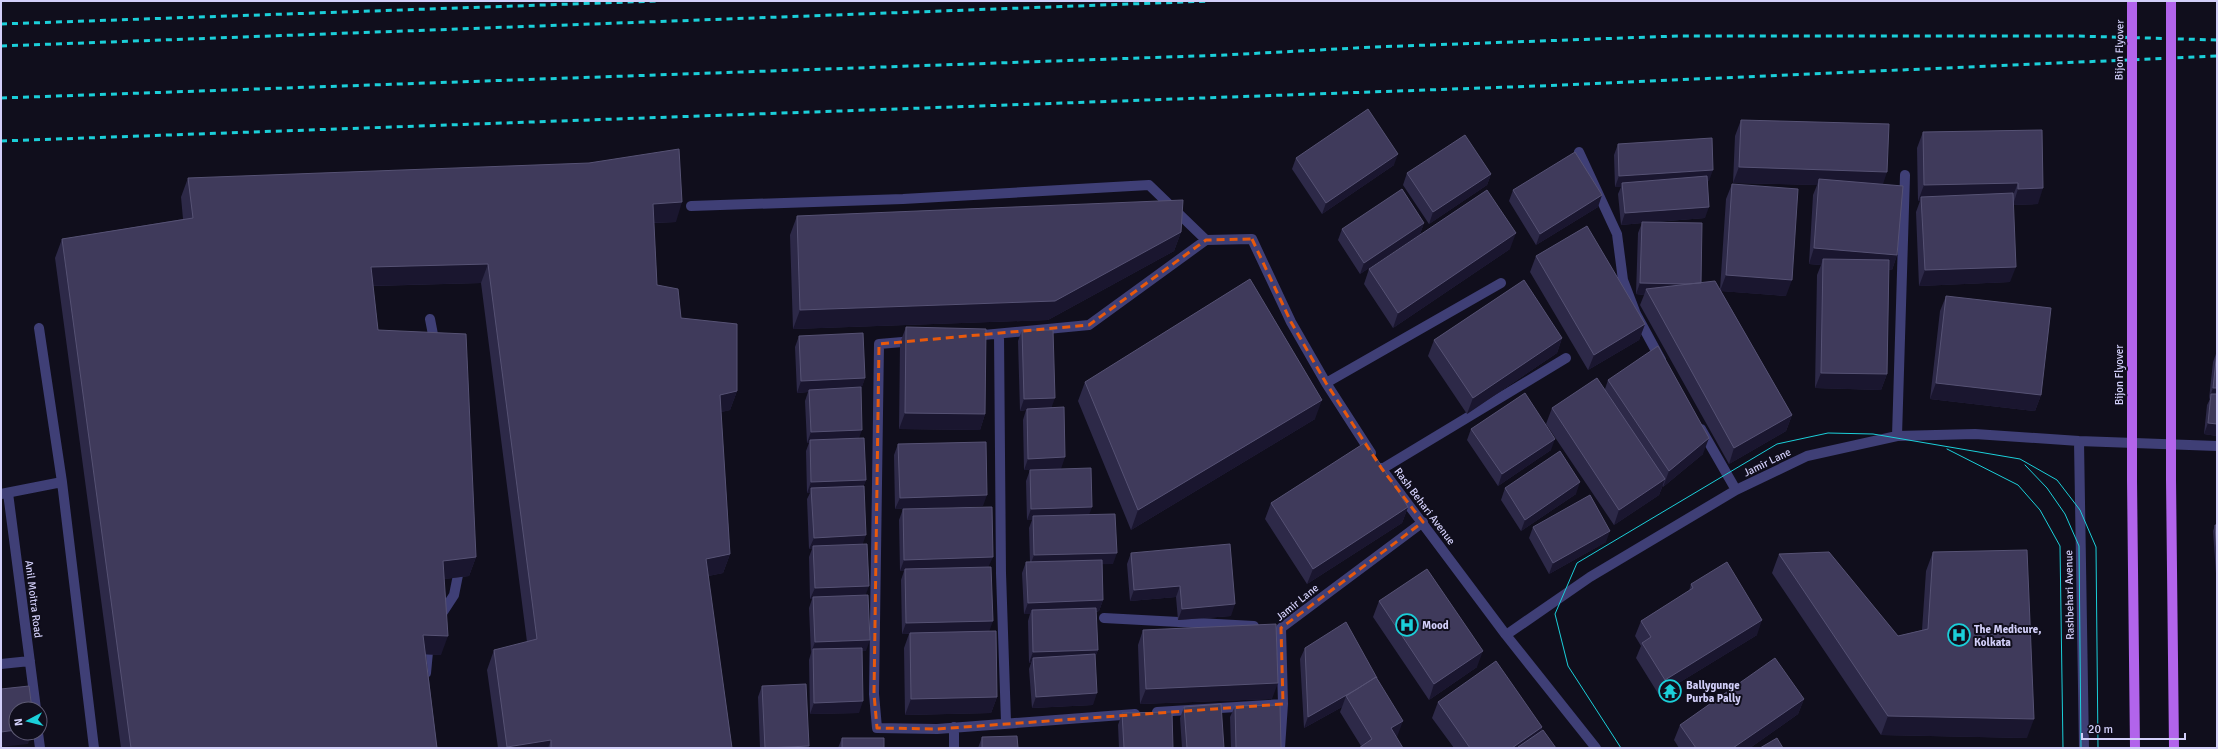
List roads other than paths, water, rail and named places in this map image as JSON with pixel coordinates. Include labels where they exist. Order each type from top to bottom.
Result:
[{"type":"main road","name":"Bijon Flyover","points":[[2132,1],[2132,481],[2135,748]]},
{"type":"main road","points":[[2171,1],[2171,480],[2174,748]]},
{"type":"street","points":[[1579,152],[1617,234],[1623,280],[1633,307],[1667,371]]},
{"type":"street","points":[[1896,436],[1905,175]]},
{"type":"street","points":[[691,206],[903,199],[1148,185],[1206,240],[1089,325],[962,337]]},
{"type":"street","name":"Rash Behari Avenue","points":[[1206,240],[1252,239],[1291,322],[1326,383],[1382,469],[1506,635],[1596,748]]},
{"type":"street","points":[[1326,383],[1501,283]]},
{"type":"street","points":[[430,319],[437,356]]},
{"type":"street","points":[[39,328],[62,482],[94,748]]},
{"type":"street","points":[[999,334],[1001,573],[1006,722]]},
{"type":"street","points":[[924,340],[879,344],[874,694],[878,728],[911,729],[954,727],[1006,722],[1283,704]]},
{"type":"street","points":[[1382,469],[1566,358]]},
{"type":"street","points":[[1696,421],[1736,490]]},
{"type":"street","name":"Jamir Lane","points":[[1506,635],[1590,577],[1736,490],[1808,456],[1896,436],[1974,434],[2079,441],[2217,446]]},
{"type":"street","name":"Rashbehari Avenue","points":[[2079,441],[2084,748]]},
{"type":"street","points":[[5,493],[62,482]]},
{"type":"street","name":"Anil Moitra Road","points":[[5,493],[35,701]]},
{"type":"street","name":"Jamir Lane","points":[[1280,748],[1283,704],[1273,627],[1423,522]]},
{"type":"street","points":[[426,683],[426,655],[432,628],[454,595],[462,557]]},
{"type":"street","points":[[1104,618],[1273,627]]},
{"type":"street","points":[[1,664],[30,661]]},
{"type":"street","points":[[954,727],[954,748]]},
{"type":"tram line","points":[[1621,748],[1568,666],[1555,614],[1577,563],[1777,444],[1828,433],[1873,434],[2020,459],[2057,480],[2080,510],[2096,547],[2098,748]]},
{"type":"tram line","points":[[1947,449],[2018,485],[2040,510],[2060,546],[2063,748]]},
{"type":"tram line","points":[[2025,465],[2047,488],[2065,514],[2079,546],[2081,748]]},
{"type":"railway","points":[[1,24],[657,1]]},
{"type":"railway","points":[[1,46],[1210,1]]},
{"type":"railway","points":[[1,98],[1225,55],[1374,47],[1678,36],[2076,36],[2217,40]]},
{"type":"railway","points":[[1,141],[1538,86],[2217,56]]},
{"type":"place","name":"Mood","points":[[1407,625]]},
{"type":"place","name":"The Medicure, Kolkata","points":[[1959,635]]},
{"type":"place","name":"Ballygunge Purba Pally","points":[[1670,691]]}]
